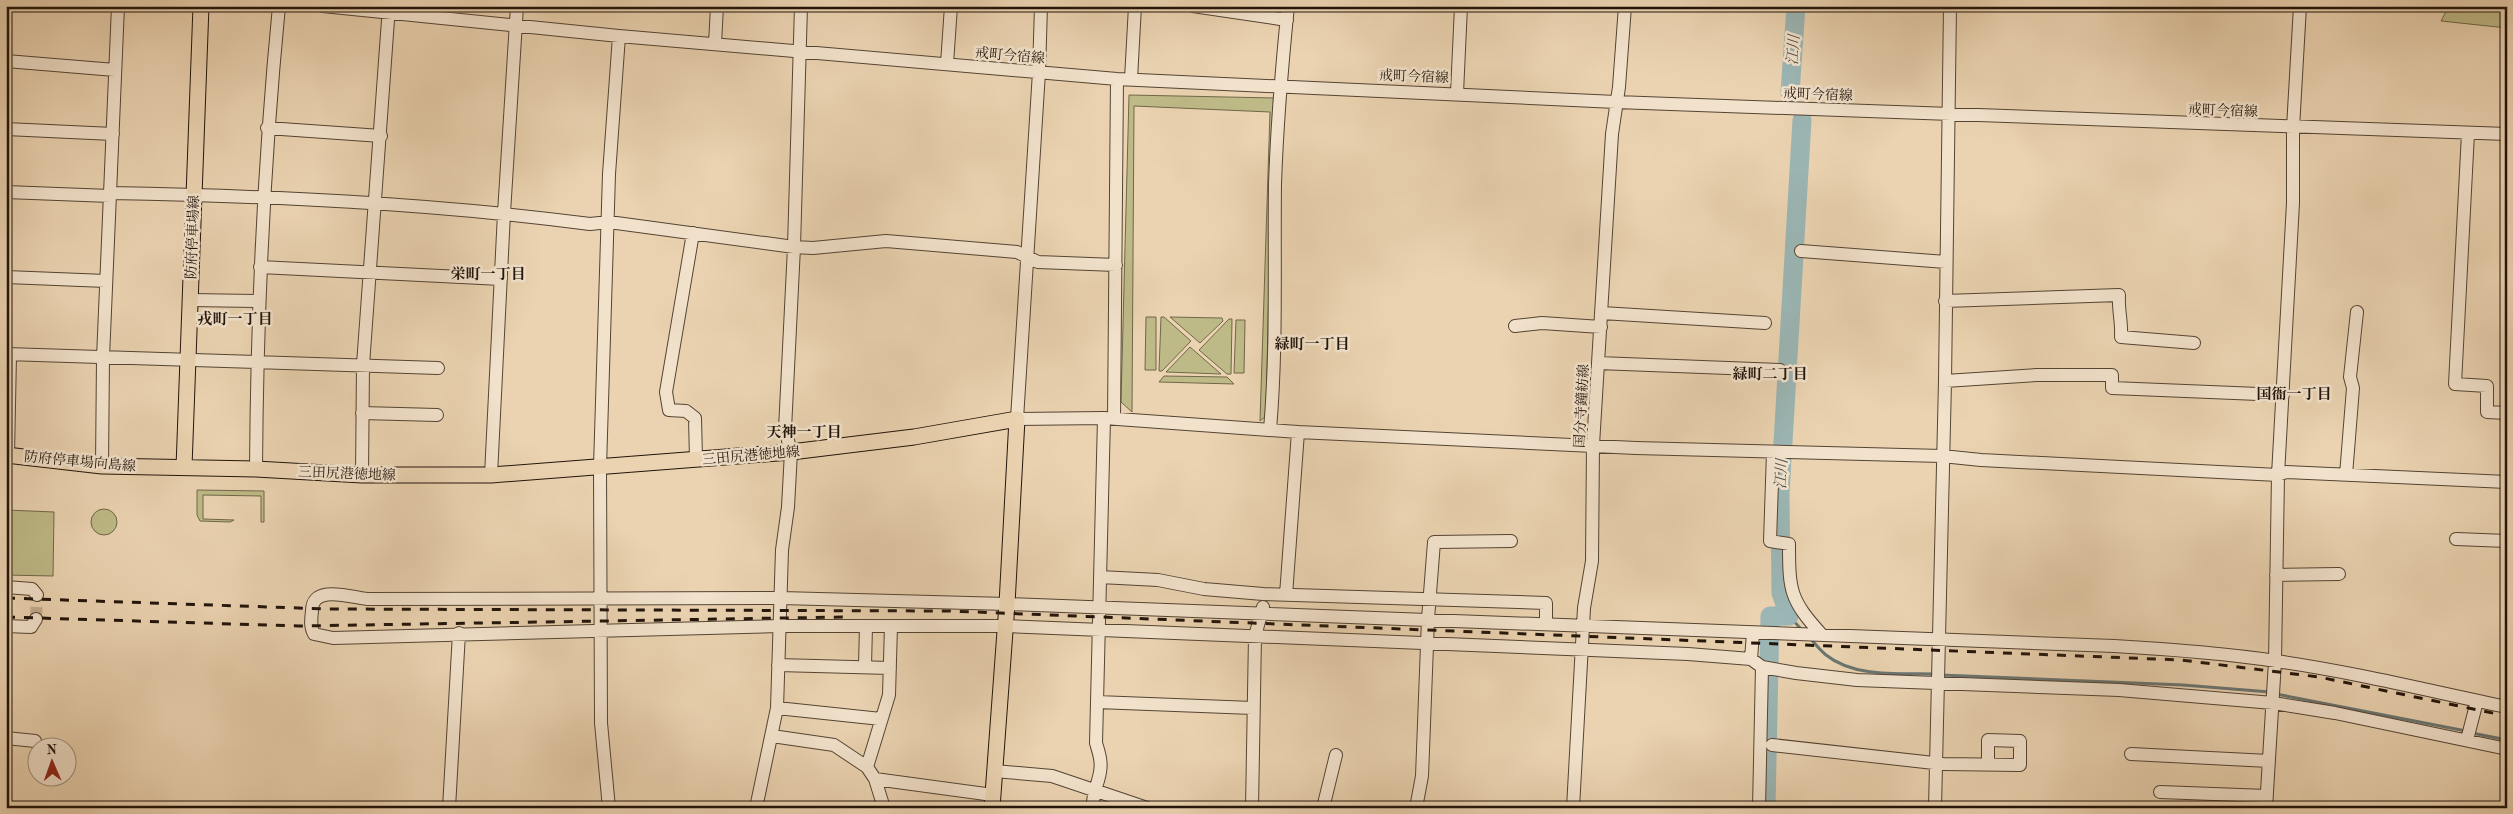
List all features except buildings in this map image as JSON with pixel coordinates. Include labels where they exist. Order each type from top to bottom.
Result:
[{"type":"main road","name":"防府停車場線","points":[[184,467],[200,6]]},
{"type":"main road","name":"三田尻港徳地線","points":[[184,467],[362,475],[491,475],[791,452],[914,437],[1017,419]]},
{"type":"main road","points":[[993,801],[1007,604],[1017,419]]},
{"type":"main road","name":"防府停車場向島線","points":[[7,455],[102,466],[184,467]]},
{"type":"street","points":[[102,466],[102,358],[118,6]]},
{"type":"street","points":[[256,469],[260,267],[267,128],[278,6]]},
{"type":"street","name":"戒町今宿線","points":[[323,6],[389,10],[619,36],[1117,79],[1457,93],[1616,102],[2293,128],[2507,134]]},
{"type":"street","points":[[491,475],[504,213],[517,6]]},
{"type":"street","points":[[715,44],[717,6]]},
{"type":"street","points":[[756,808],[777,708],[782,550],[788,507],[791,452],[785,429],[794,247],[801,6]]},
{"type":"street","points":[[947,64],[951,6]]},
{"type":"street","points":[[1041,6],[1039,72],[1017,419],[1109,418],[1298,432],[1773,452],[1942,456],[1981,460],[2278,475],[2286,472],[2507,482]]},
{"type":"street","points":[[1131,79],[1135,6]]},
{"type":"street","points":[[1193,6],[1287,20]]},
{"type":"street","points":[[1270,430],[1274,374],[1275,182],[1280,86],[1288,6]]},
{"type":"street","points":[[1457,93],[1461,6]]},
{"type":"street","name":"国分寺鐘紡線","points":[[1572,808],[1581,649],[1592,561],[1593,445],[1616,102],[1619,87],[1625,6]]},
{"type":"street","points":[[1935,808],[1945,381],[1950,6]]},
{"type":"street","points":[[2160,792],[2267,802],[2275,661],[2278,475],[2300,6]]},
{"type":"street","points":[[362,475],[363,365],[389,10]]},
{"type":"street","points":[[610,808],[601,723],[600,467],[609,174],[619,36]]},
{"type":"street","points":[[6,61],[116,70]]},
{"type":"street","points":[[1093,808],[1094,789],[1100,772],[1101,759],[1096,743],[1098,630],[1101,607],[1100,577],[1116,266],[1117,79]]},
{"type":"street","points":[[6,128],[113,134]]},
{"type":"street","points":[[267,128],[381,136]]},
{"type":"street","points":[[2468,133],[2455,384],[2487,386],[2487,412],[2507,413]]},
{"type":"street","points":[[6,192],[264,196],[375,202],[504,213],[590,224],[609,222],[794,247],[813,248],[886,241],[1017,252],[1038,262],[1116,266]]},
{"type":"street","points":[[693,233],[666,392],[669,410],[686,411],[695,418],[696,459]]},
{"type":"street","points":[[1801,251],[1946,262]]},
{"type":"street","points":[[260,267],[369,274],[501,279]]},
{"type":"street","points":[[6,277],[106,281]]},
{"type":"street","points":[[1945,301],[2119,295],[2118,310],[2122,317],[2121,337],[2194,343]]},
{"type":"street","points":[[190,300],[259,301]]},
{"type":"street","points":[[2346,475],[2353,388],[2350,376],[2358,312]]},
{"type":"street","points":[[1602,313],[1764,322]]},
{"type":"street","points":[[1515,326],[1542,323],[1601,327]]},
{"type":"street","points":[[7,455],[8,354],[248,363],[257,360],[438,368]]},
{"type":"street","points":[[1598,363],[1780,370]]},
{"type":"street","points":[[1945,381],[2037,375],[2112,375],[2112,388],[2282,395]]},
{"type":"street","points":[[362,413],[437,415]]},
{"type":"street","points":[[1286,595],[1298,432]]},
{"type":"street","points":[[1773,452],[1770,541],[1789,544],[1789,580],[1793,596],[1802,613],[1822,635]]},
{"type":"street","points":[[2456,538],[2507,541]]},
{"type":"street","points":[[1416,808],[1422,776],[1428,618],[1434,542],[1512,540]]},
{"type":"street","points":[[2276,575],[2338,574]]},
{"type":"street","points":[[1100,577],[1158,580],[1204,589],[1263,594],[1546,603],[1546,623]]},
{"type":"street","points":[[6,587],[32,589],[37,595]]},
{"type":"street","points":[[2507,707],[2363,676],[2275,661],[2179,650],[1428,618],[781,598],[367,599],[325,594],[319,596],[312,605],[311,630],[319,636],[373,638],[779,626],[1005,626],[1581,649],[1751,659],[1762,667],[1857,680],[2128,690],[2273,703],[2335,713],[2507,749]]},
{"type":"street","points":[[1252,808],[1255,636],[1263,613],[1263,594]]},
{"type":"street","points":[[6,626],[31,627],[36,619]]},
{"type":"street","points":[[865,666],[866,626]]},
{"type":"street","points":[[867,767],[889,695],[891,626]]},
{"type":"street","points":[[1751,659],[1753,633]]},
{"type":"street","points":[[449,808],[459,634]]},
{"type":"street","points":[[778,665],[890,668]]},
{"type":"street","points":[[1759,808],[1762,667]]},
{"type":"street","points":[[2467,740],[2477,701]]},
{"type":"street","points":[[1097,702],[1253,708]]},
{"type":"street","points":[[777,708],[882,718]]},
{"type":"street","points":[[772,736],[834,745],[867,767],[875,779],[884,808]]},
{"type":"street","points":[[6,738],[28,740]]},
{"type":"street","points":[[1772,745],[1935,762],[1988,764]]},
{"type":"street","points":[[2131,754],[2270,761]]},
{"type":"street","points":[[1323,808],[1336,755]]},
{"type":"street","points":[[994,771],[1052,776],[1147,808]]},
{"type":"street","points":[[875,779],[993,801]]},
{"type":"shaded area","points":[[2449,6],[2507,6],[2507,28],[2441,21]]},
{"type":"shaded area","points":[[1129,95],[1276,98],[1271,182],[1266,416],[1260,421],[1270,112],[1134,106],[1132,412],[1121,402]]},
{"type":"shaded area","points":[[1146,317],[1156,317],[1156,370],[1145,370]]},
{"type":"shaded area","points":[[1161,317],[1164,317],[1191,341],[1162,371],[1159,371]]},
{"type":"shaded area","points":[[1170,317],[1222,318],[1223,321],[1200,343]]},
{"type":"shaded area","points":[[1229,319],[1232,319],[1231,374],[1227,374],[1199,350]]},
{"type":"shaded area","points":[[1236,320],[1245,320],[1244,373],[1234,373]]},
{"type":"shaded area","points":[[1190,347],[1221,374],[1166,372]]},
{"type":"shaded area","points":[[1164,376],[1227,377],[1234,384],[1159,382]]},
{"type":"shaded area","points":[[197,490],[264,491],[264,522],[261,522],[261,496],[203,495],[203,519],[234,520],[230,522],[200,521],[197,515]]},
{"type":"shaded area","points":[[104,509],[113,513],[117,522],[113,531],[104,535],[95,531],[91,522],[95,513]]},
{"type":"shaded area","points":[[6,510],[54,512],[53,576],[6,575]]},
{"type":"waterway","name":"江川","points":[[1790,93],[1796,6]]},
{"type":"waterway","name":"江川","points":[[1766,808],[1770,616],[1789,616],[1781,593],[1780,493],[1802,120]]},
{"type":"waterway","points":[[1789,616],[1802,630]]},
{"type":"waterway","points":[[1810,638],[1826,655],[1850,668],[1878,673],[1935,674]]},
{"type":"waterway","points":[[1941,675],[2183,685],[2270,692]]},
{"type":"waterway","points":[[2276,694],[2466,731]]},
{"type":"waterway","points":[[2472,733],[2507,740]]},
{"type":"tunnel","points":[[36,619],[37,595]]},
{"type":"railway","points":[[6,598],[328,609],[950,611],[2181,660],[2319,677],[2507,716]]},
{"type":"railway","points":[[6,617],[299,626],[845,617]]},
{"type":"district","name":"栄町一丁目","points":[[488,274]]},
{"type":"district","name":"戎町一丁目","points":[[235,319]]},
{"type":"district","name":"緑町一丁目","points":[[1312,344]]},
{"type":"district","name":"緑町二丁目","points":[[1770,374]]},
{"type":"district","name":"国衙一丁目","points":[[2294,394]]},
{"type":"district","name":"天神一丁目","points":[[804,432]]}]
